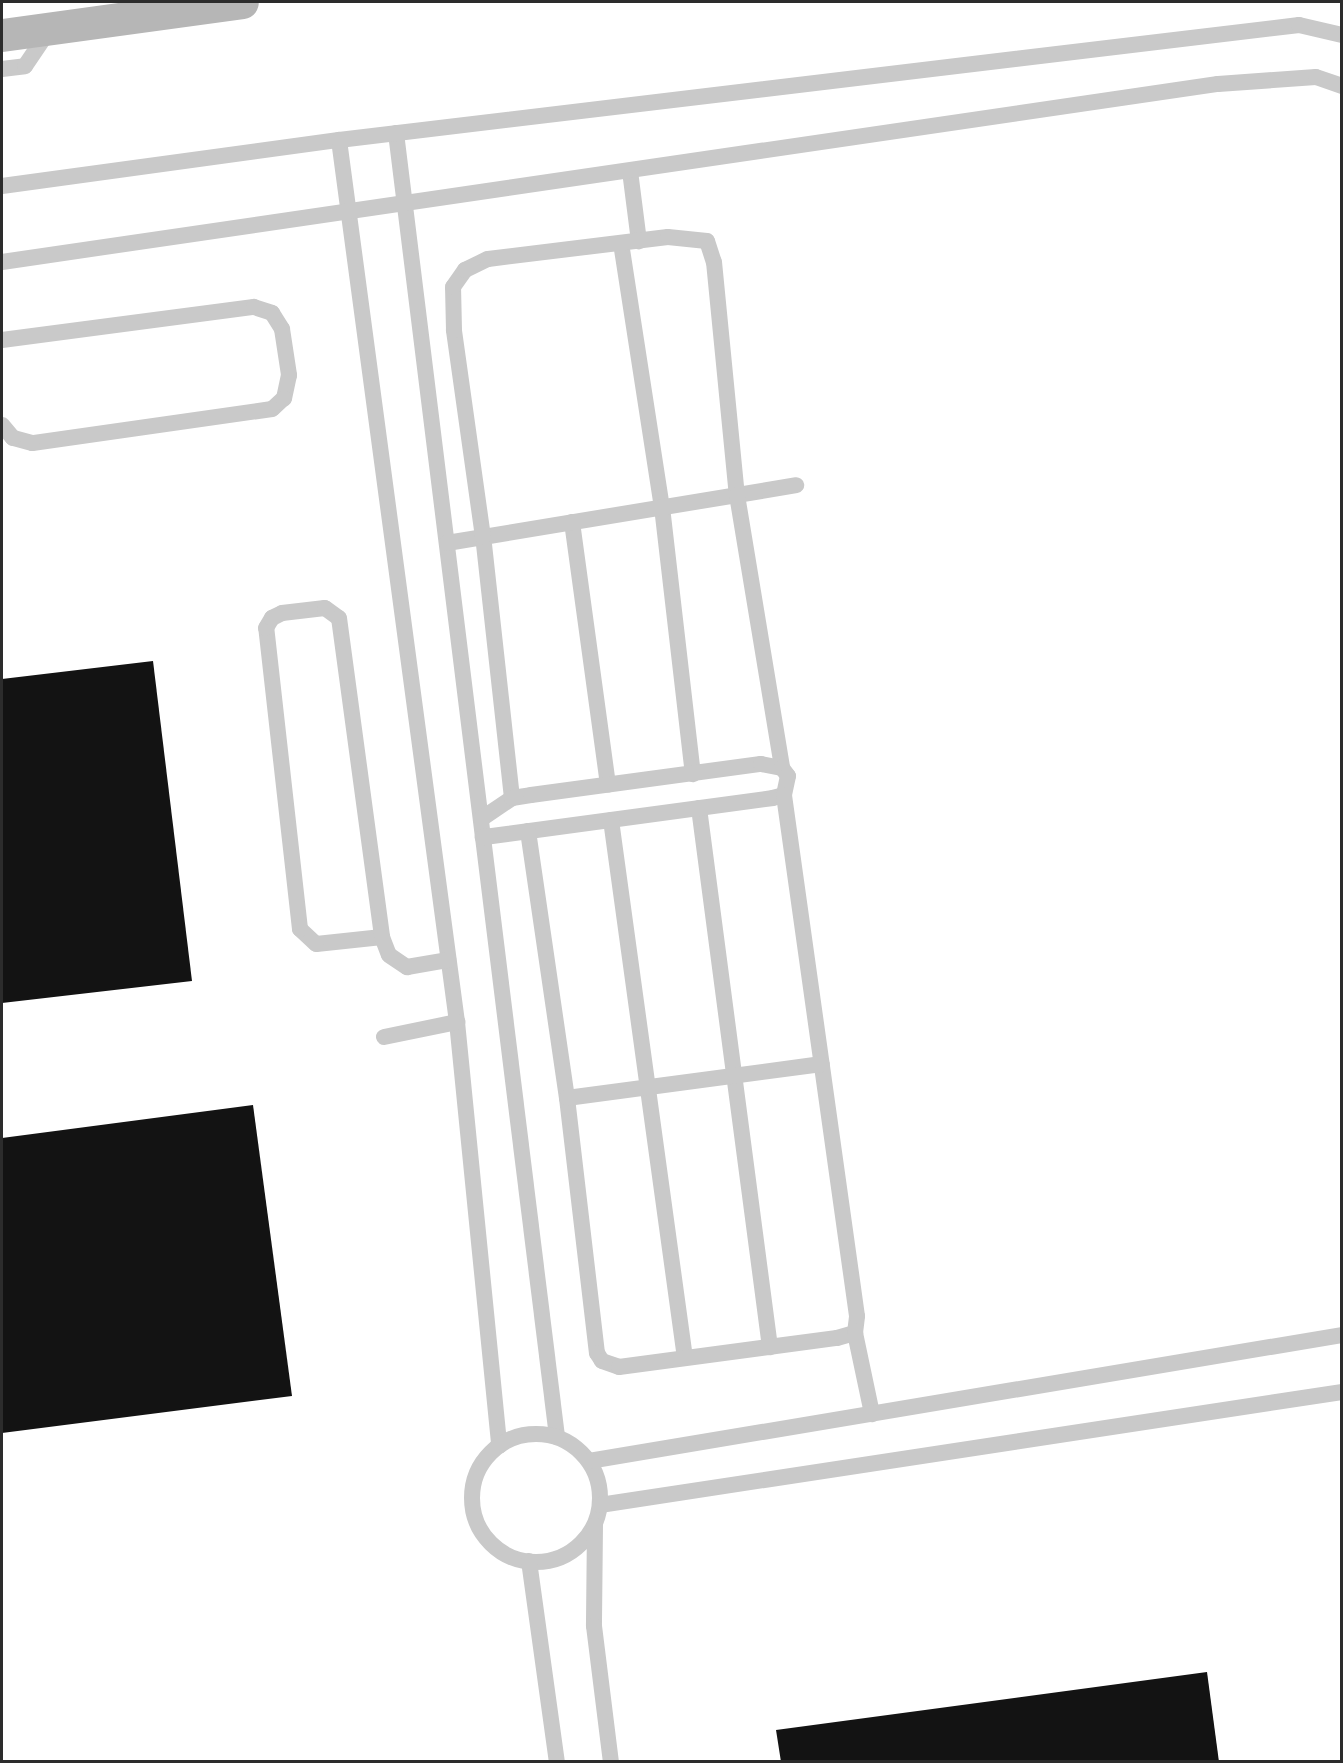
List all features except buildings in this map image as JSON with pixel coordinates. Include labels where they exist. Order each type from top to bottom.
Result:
[{"type":"street","points":[[2,34],[242,2]]},
{"type":"lane","points":[[2,186],[339,140],[1299,25],[1341,36]]},
{"type":"lane","points":[[2,69],[25,66],[51,28]]},
{"type":"lane","points":[[2,262],[1218,84],[1316,77],[1341,86]]},
{"type":"lane","points":[[396,133],[557,1437]]},
{"type":"lane","points":[[339,140],[457,1022],[499,1446]]},
{"type":"lane","points":[[630,171],[639,241]]},
{"type":"lane","points":[[512,798],[483,537],[454,330],[453,287],[465,270],[488,259],[639,241],[693,237],[707,241],[714,262],[737,495],[782,768],[788,776],[784,795],[857,1316],[855,1333],[872,1413]]},
{"type":"lane","points":[[621,243],[662,507],[693,774]]},
{"type":"lane","points":[[2,340],[254,307],[272,313],[282,329],[289,375],[284,398],[272,409],[32,443],[13,438],[2,425]]},
{"type":"lane","points":[[447,543],[796,485]]},
{"type":"lane","points":[[572,522],[608,785]]},
{"type":"lane","points":[[382,937],[316,944],[300,929],[266,628],[272,618],[282,613],[325,608],[339,618],[382,937],[389,954],[407,967],[448,960]]},
{"type":"lane","points":[[481,819],[512,798],[761,765],[782,768]]},
{"type":"lane","points":[[483,837],[784,795]]},
{"type":"lane","points":[[699,808],[737,1076],[770,1347]]},
{"type":"lane","points":[[611,820],[685,1358]]},
{"type":"lane","points":[[528,831],[567,1098],[597,1353],[611,1367],[770,1347],[855,1333]]},
{"type":"lane","points":[[384,1037],[457,1022]]},
{"type":"lane","points":[[567,1098],[822,1064]]},
{"type":"lane","points":[[589,1461],[1341,1335]]},
{"type":"lane","points":[[600,1505],[1341,1392]]},
{"type":"lane","points":[[595,1525],[583,1542],[568,1554],[549,1560],[528,1561],[509,1556],[491,1543],[478,1525],[472,1503],[474,1481],[483,1461],[499,1446],[517,1436],[557,1437],[575,1446],[589,1461],[599,1482],[600,1505],[595,1525],[594,1626],[610,1761]]},
{"type":"lane","points":[[528,1561],[557,1761]]}]
